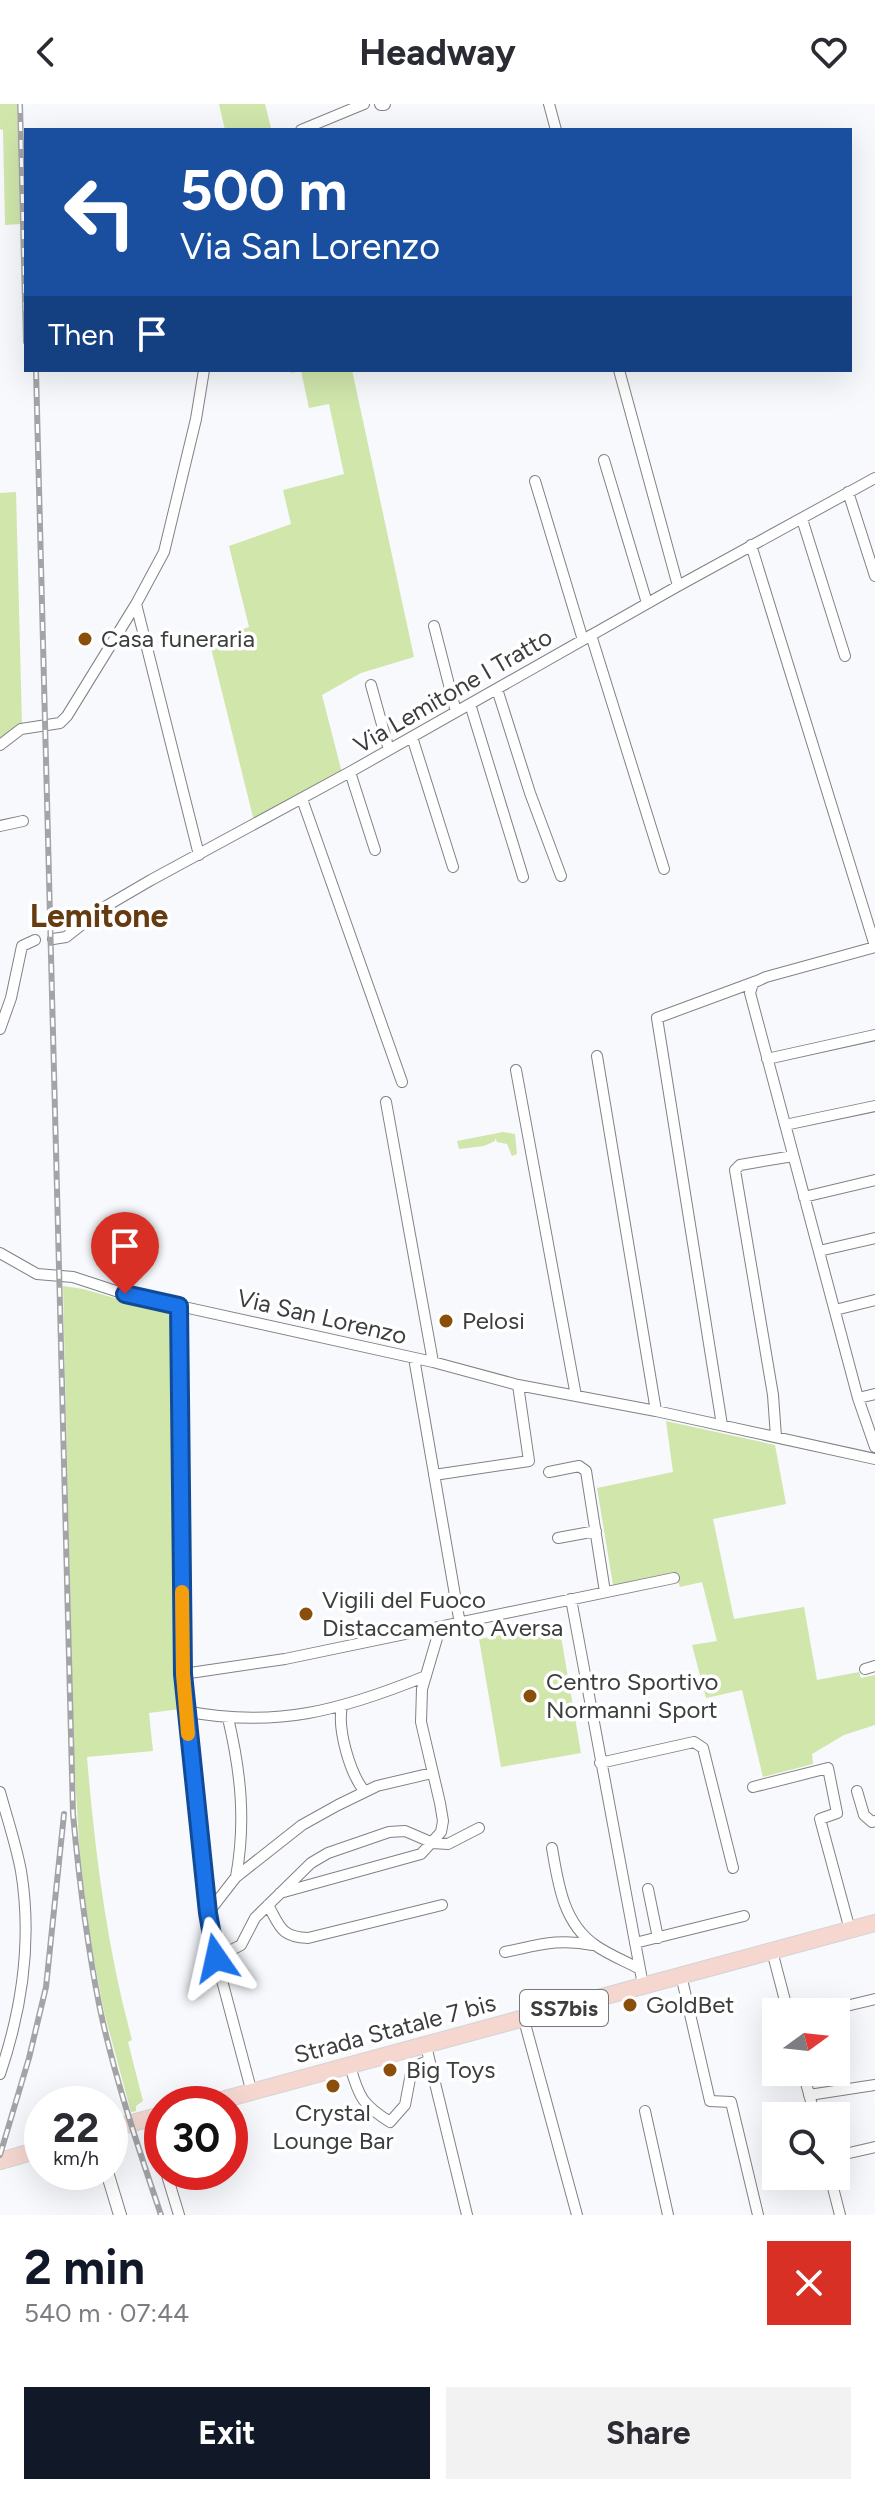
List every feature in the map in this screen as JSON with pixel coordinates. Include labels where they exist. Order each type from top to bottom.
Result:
[{"type":"main road","name":"Strada Statale 7 bis","points":[[252,2093],[350,2066],[428,2053],[642,1977],[681,1975],[875,1923]]},
{"type":"main road","name":"SS7bis","points":[[248,2094],[252,2093]]},
{"type":"main road","points":[[0,2161],[24,2154]]},
{"type":"street","points":[[306,128],[364,104]]},
{"type":"street","points":[[549,104],[555,128]]},
{"type":"street","points":[[0,745],[21,729],[60,723],[67,716],[136,604],[164,552],[196,419],[204,372]]},
{"type":"street","points":[[620,372],[678,586]]},
{"type":"street","points":[[604,460],[647,603]]},
{"type":"street","name":"Via Lemitone I Tratto","points":[[53,939],[66,937],[103,908],[875,478]]},
{"type":"street","points":[[535,481],[664,869]]},
{"type":"street","points":[[848,492],[875,576]]},
{"type":"street","points":[[802,519],[845,656]]},
{"type":"street","points":[[722,1425],[657,1018],[766,977],[875,947],[751,545]]},
{"type":"street","points":[[136,604],[199,855]]},
{"type":"street","points":[[434,626],[456,712]]},
{"type":"street","points":[[371,685],[389,750]]},
{"type":"street","points":[[497,689],[530,793],[561,876]]},
{"type":"street","points":[[470,704],[523,877]]},
{"type":"street","points":[[412,737],[453,867]]},
{"type":"street","points":[[350,772],[375,850]]},
{"type":"street","points":[[302,799],[402,1082]]},
{"type":"street","points":[[0,826],[23,821]]},
{"type":"street","points":[[0,1029],[11,998],[22,946],[35,940]]},
{"type":"street","points":[[766,977],[753,983],[750,993],[858,1398],[875,1447]]},
{"type":"street","points":[[767,1059],[875,1035]]},
{"type":"street","points":[[597,1056],[656,1411]]},
{"type":"street","points":[[516,1070],[576,1396]]},
{"type":"street","points":[[386,1102],[433,1362]]},
{"type":"street","points":[[785,1125],[875,1106]]},
{"type":"street","points":[[776,1437],[773,1395],[735,1170],[740,1165],[793,1156]]},
{"type":"street","points":[[804,1197],[875,1180]]},
{"type":"street","points":[[819,1251],[875,1238]]},
{"type":"street","name":"Via San Lorenzo","points":[[0,1253],[37,1274],[73,1277],[125,1294],[433,1362],[518,1385],[656,1411],[875,1459]]},
{"type":"street","points":[[835,1310],[875,1300]]},
{"type":"street","points":[[179,1306],[185,1711],[208,1913],[216,1958],[252,2093]]},
{"type":"street","points":[[414,1358],[460,1624]]},
{"type":"street","points":[[434,1475],[529,1461],[518,1385]]},
{"type":"street","points":[[858,1398],[875,1394]]},
{"type":"street","points":[[549,1472],[579,1466],[586,1471],[605,1592]]},
{"type":"street","points":[[558,1538],[596,1531]]},
{"type":"street","points":[[183,1674],[285,1659],[674,1578]]},
{"type":"street","points":[[571,1599],[642,1977]]},
{"type":"street","points":[[280,1893],[421,1854],[441,1832],[443,1821],[421,1722],[422,1689],[440,1628]]},
{"type":"street","points":[[185,1711],[228,1718],[272,1718],[342,1706],[426,1676]]},
{"type":"street","points":[[342,1706],[340,1714],[347,1752],[354,1777],[365,1792]]},
{"type":"street","points":[[228,1718],[242,1798],[243,1821],[236,1877]]},
{"type":"street","points":[[600,1763],[694,1742],[699,1744],[703,1748],[733,1868]]},
{"type":"street","points":[[753,1787],[828,1768],[837,1813],[820,1819],[850,1930]]},
{"type":"street","points":[[208,1913],[236,1877],[302,1825],[377,1786],[432,1773]]},
{"type":"street","points":[[857,1791],[864,1815],[875,1821]]},
{"type":"street","points":[[0,1792],[21,1871],[24,1937],[21,1994],[0,2074]]},
{"type":"street","points":[[216,1958],[241,1945],[255,1918],[311,1863],[328,1853],[389,1832],[405,1831],[433,1843],[448,1844],[479,1828]]},
{"type":"street","points":[[552,1848],[559,1887],[578,1929],[594,1945],[642,1977]]},
{"type":"street","points":[[648,1889],[658,1938]]},
{"type":"street","points":[[268,1905],[281,1930],[292,1938],[308,1938],[442,1905]]},
{"type":"street","points":[[635,1943],[744,1916]]},
{"type":"street","points":[[505,1952],[557,1941],[594,1945]]},
{"type":"street","points":[[772,1951],[784,1998]]},
{"type":"street","points":[[681,1975],[710,2101],[731,2102],[758,2215]]},
{"type":"street","points":[[850,2005],[875,1999]]},
{"type":"street","points":[[524,2020],[577,2215]]},
{"type":"street","points":[[350,2066],[356,2089],[368,2108],[390,2122],[405,2105],[412,2068],[428,2053],[467,2215]]},
{"type":"street","points":[[809,2095],[875,2085]]},
{"type":"street","points":[[807,2086],[811,2102]]},
{"type":"street","points":[[645,2111],[668,2215]]},
{"type":"street","points":[[850,2153],[875,2147]]},
{"type":"street","points":[[112,2190],[120,2215]]},
{"type":"street","points":[[171,2190],[179,2215]]},
{"type":"street","points":[[834,2190],[840,2215]]},
{"type":"green space","points":[[0,104],[17,104],[20,224],[5,225]]},
{"type":"green space","points":[[219,104],[265,104],[271,128],[225,128]]},
{"type":"green space","points":[[301,372],[352,372],[414,657],[361,673],[322,695],[342,773],[254,821],[209,640],[249,627],[229,546],[291,524],[283,490],[344,474],[329,404],[309,408]]},
{"type":"green space","points":[[16,492],[22,724],[0,739],[0,493]]},
{"type":"green space","points":[[503,1132],[515,1134],[517,1154],[512,1156],[507,1144],[497,1142],[495,1138],[495,1141],[484,1146],[459,1149],[457,1141]]},
{"type":"green space","points":[[63,1286],[171,1314],[173,1605],[180,1709],[149,1713],[153,1751],[87,1757],[103,1900],[132,2040],[128,2042],[143,2101],[136,2106],[136,2111],[131,2112],[128,2086],[124,2086],[104,2012],[90,1938],[80,1857],[74,1760]]},
{"type":"green space","points":[[666,1421],[775,1445],[786,1504],[713,1519],[734,1619],[804,1607],[817,1680],[859,1672],[861,1678],[875,1675],[875,1725],[844,1735],[812,1754],[813,1764],[763,1777],[742,1690],[706,1698],[692,1645],[717,1641],[702,1582],[680,1587],[675,1572],[613,1585],[597,1488],[673,1472]]},
{"type":"green space","name":"Centro Sportivo Normanni Sport","points":[[559,1625],[581,1753],[501,1767],[479,1639]]},
{"type":"railway","points":[[20,104],[24,263]]},
{"type":"railway","points":[[36,372],[73,1814],[84,1912],[100,2009],[120,2087],[161,2215]]},
{"type":"railway","points":[[0,2155],[46,1987],[64,1814]]},
{"type":"slow traffic","points":[[182,1592],[183,1674],[188,1734]]},
{"type":"place","name":"Casa funeraria","points":[[85,639]]},
{"type":"place","name":"Pelosi","points":[[446,1321]]},
{"type":"place","name":"Vigili del Fuoco Distaccamento Aversa","points":[[306,1614]]},
{"type":"place","name":"Centro Sportivo Normanni Sport","points":[[530,1696]]},
{"type":"place","name":"GoldBet","points":[[630,2005]]},
{"type":"place","name":"Big Toys","points":[[390,2070]]},
{"type":"place","name":"Crystal Lounge Bar","points":[[333,2086]]},
{"type":"district","name":"Lemitone","points":[[99,916]]},
{"type":"route","points":[[125,1294],[179,1306],[185,1711],[216,1958]]}]
